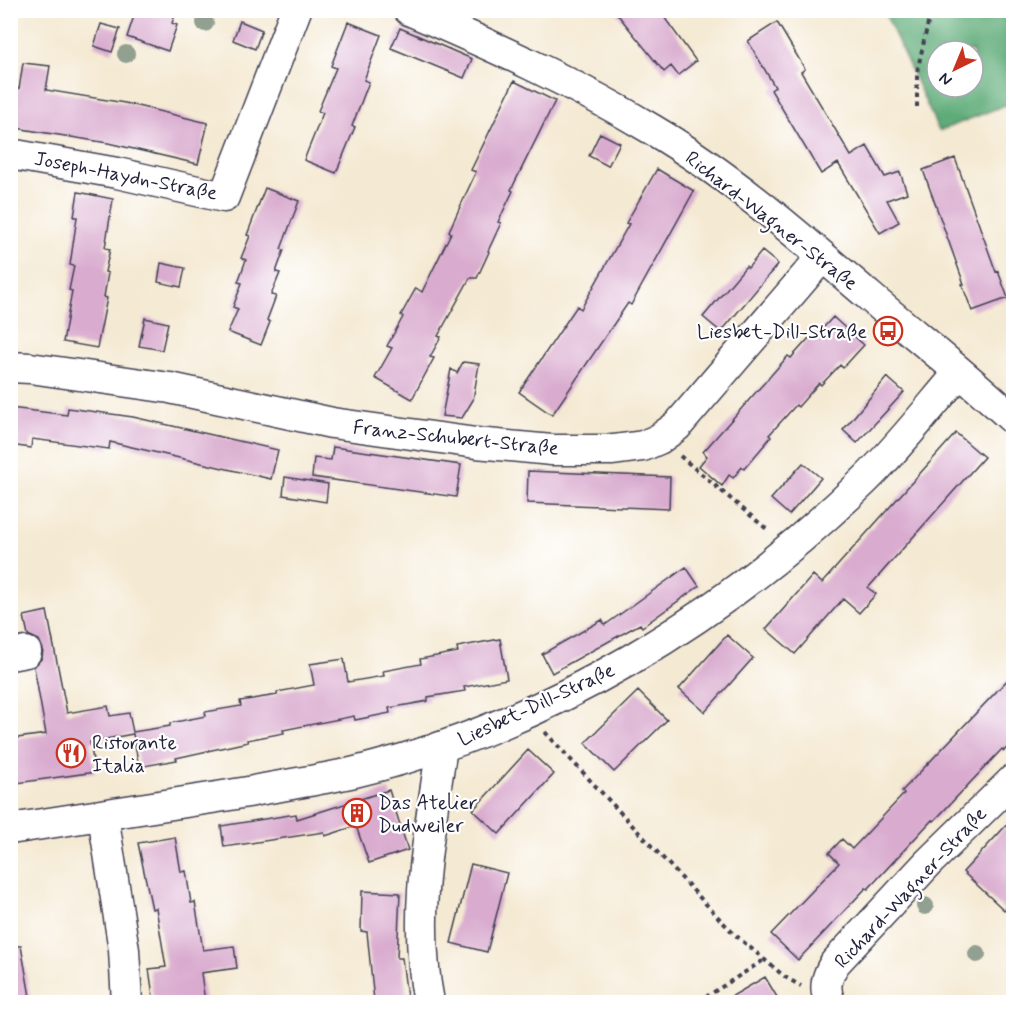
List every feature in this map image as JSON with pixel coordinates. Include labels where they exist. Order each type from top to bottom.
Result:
[{"type":"street","name":"Joseph-Haydn-Straße","points":[[10,154],[117,173],[224,197],[296,10]]},
{"type":"street","name":"Richard-Wagner-Straße","points":[[409,10],[507,52],[579,88],[654,130],[709,167],[822,257],[1014,420]]},
{"type":"street","name":"Franz-Schubert-Straße","points":[[10,367],[170,388],[332,423],[476,443],[552,450],[613,450],[643,446],[659,439],[676,426],[822,257]]},
{"type":"street","name":"Liesbet-Dill-Straße","points":[[10,829],[355,772],[442,747],[564,696],[665,640],[714,606],[789,548],[866,479],[959,373]]},
{"type":"street","points":[[429,1002],[423,970],[421,933],[423,879],[442,747]]},
{"type":"street","name":"Richard-Wagner-Straße","points":[[828,995],[828,975],[847,950],[928,863],[1014,779]]},
{"type":"street","points":[[103,815],[124,950],[127,1002]]},
{"type":"path","points":[[917,106],[917,72],[931,10]]},
{"type":"path","points":[[659,439],[789,548]]},
{"type":"path","points":[[527,712],[733,933],[796,984],[828,995]]},
{"type":"path","points":[[698,1002],[764,960]]},
{"type":"green space","points":[[884,11],[1013,11],[1013,102],[939,131]]},
{"type":"building","points":[[136,10],[177,10],[172,23],[177,25],[168,51],[127,37]]},
{"type":"building","points":[[614,10],[659,10],[696,61],[678,75],[671,66],[664,72]]},
{"type":"building","points":[[240,21],[262,30],[255,49],[233,40]]},
{"type":"building","points":[[348,22],[381,35],[364,80],[369,82],[352,126],[355,127],[336,173],[304,160],[323,113],[318,111],[336,68],[331,66]]},
{"type":"building","points":[[777,22],[805,69],[801,72],[851,156],[867,146],[885,177],[900,172],[907,193],[887,200],[899,222],[880,233],[838,163],[821,174],[771,90],[775,87],[748,41]]},
{"type":"building","points":[[101,24],[120,29],[112,52],[94,46]]},
{"type":"building","points":[[400,28],[472,59],[464,78],[391,48]]},
{"type":"building","points":[[23,63],[50,66],[46,90],[125,103],[208,123],[198,164],[108,143],[10,127],[10,88],[19,89]]},
{"type":"building","points":[[514,81],[555,101],[511,190],[513,191],[498,222],[501,223],[477,278],[470,278],[438,336],[441,337],[430,357],[434,358],[412,399],[375,378],[392,348],[387,346],[403,317],[401,315],[416,288],[422,292],[451,233],[449,231],[476,172],[471,170]]},
{"type":"building","points":[[600,133],[620,143],[608,166],[589,156]]},
{"type":"building","points":[[955,158],[996,272],[998,271],[1008,298],[972,311],[923,170]]},
{"type":"building","points":[[657,169],[694,191],[631,305],[628,303],[552,415],[519,392],[577,306],[581,309]]},
{"type":"building","points":[[265,188],[299,201],[281,249],[284,250],[276,272],[280,273],[271,295],[276,296],[267,320],[270,322],[261,345],[228,332],[238,309],[233,307],[242,283],[238,282],[246,260],[241,258]]},
{"type":"building","points":[[78,192],[113,199],[105,248],[110,249],[105,272],[108,273],[104,297],[107,298],[97,348],[63,342],[72,291],[69,290],[74,266],[70,265]]},
{"type":"building","points":[[762,251],[778,264],[721,332],[703,317],[746,266],[748,268]]},
{"type":"building","points":[[161,263],[185,268],[181,287],[158,282]]},
{"type":"building","points":[[833,317],[864,345],[843,368],[840,365],[821,385],[819,383],[798,407],[796,405],[769,435],[771,437],[744,469],[742,467],[733,478],[729,475],[722,486],[699,466],[707,456],[703,452],[788,356],[791,358],[809,338],[812,340]]},
{"type":"building","points":[[145,318],[168,323],[162,350],[139,346]]},
{"type":"building","points":[[463,362],[479,364],[473,400],[462,418],[442,416],[451,369],[457,373]]},
{"type":"building","points":[[887,377],[904,392],[857,443],[843,430]]},
{"type":"building","points":[[10,408],[67,415],[68,408],[133,417],[278,450],[271,479],[110,442],[109,449],[32,439],[31,448],[10,445]]},
{"type":"building","points":[[956,433],[984,457],[868,588],[876,594],[859,613],[843,599],[795,654],[766,629],[813,575],[822,583]]},
{"type":"building","points":[[333,447],[461,465],[456,497],[312,477],[314,458],[331,460]]},
{"type":"building","points":[[803,463],[821,478],[789,515],[771,499]]},
{"type":"building","points":[[528,471],[670,477],[669,509],[527,503]]},
{"type":"building","points":[[285,477],[328,484],[326,502],[283,495]]},
{"type":"building","points":[[686,567],[699,586],[642,627],[640,624],[552,673],[542,654],[602,620],[605,625]]},
{"type":"building","points":[[47,611],[67,713],[108,706],[110,716],[129,713],[133,732],[170,726],[170,723],[206,716],[205,712],[241,706],[240,701],[277,695],[277,692],[314,685],[310,664],[344,659],[348,682],[384,676],[383,671],[421,664],[420,659],[458,652],[457,647],[500,639],[507,679],[464,687],[465,691],[428,697],[428,701],[389,708],[390,713],[355,720],[354,716],[283,730],[284,733],[247,740],[248,742],[176,758],[177,760],[139,767],[133,734],[90,742],[95,772],[10,784],[10,739],[46,734],[34,667],[42,658],[43,649],[39,640],[28,635],[24,616]]},
{"type":"building","points":[[727,635],[753,658],[705,712],[679,689]]},
{"type":"building","points":[[1014,673],[1014,740],[1004,751],[1002,749],[934,821],[932,820],[798,960],[771,934],[839,863],[829,853],[842,839],[852,849],[904,794],[902,791]]},
{"type":"building","points":[[638,691],[667,720],[614,772],[585,743]]},
{"type":"building","points":[[528,750],[554,774],[499,834],[473,810]]},
{"type":"building","points":[[389,790],[408,850],[369,863],[356,826],[325,836],[324,832],[224,847],[221,826],[296,814],[297,819]]},
{"type":"building","points":[[1014,817],[1014,900],[1004,910],[963,872]]},
{"type":"building","points":[[175,837],[181,872],[186,871],[191,903],[195,902],[203,950],[234,946],[237,968],[201,973],[205,1002],[154,1002],[149,969],[166,967],[156,908],[152,909],[138,843]]},
{"type":"building","points":[[471,864],[507,873],[487,952],[451,943]]},
{"type":"building","points":[[362,891],[400,893],[397,958],[402,958],[407,998],[374,1001],[367,932],[361,931]]},
{"type":"building","points":[[10,946],[21,946],[31,1002],[10,1002]]},
{"type":"building","points":[[765,977],[780,1002],[722,1002]]},
{"type":"place","name":"Liesbet-Dill-Straße","points":[[888,331]]},
{"type":"place","name":"Ristorante Italia","points":[[71,753]]},
{"type":"place","name":"Das Atelier Dudweiler","points":[[357,813]]}]
